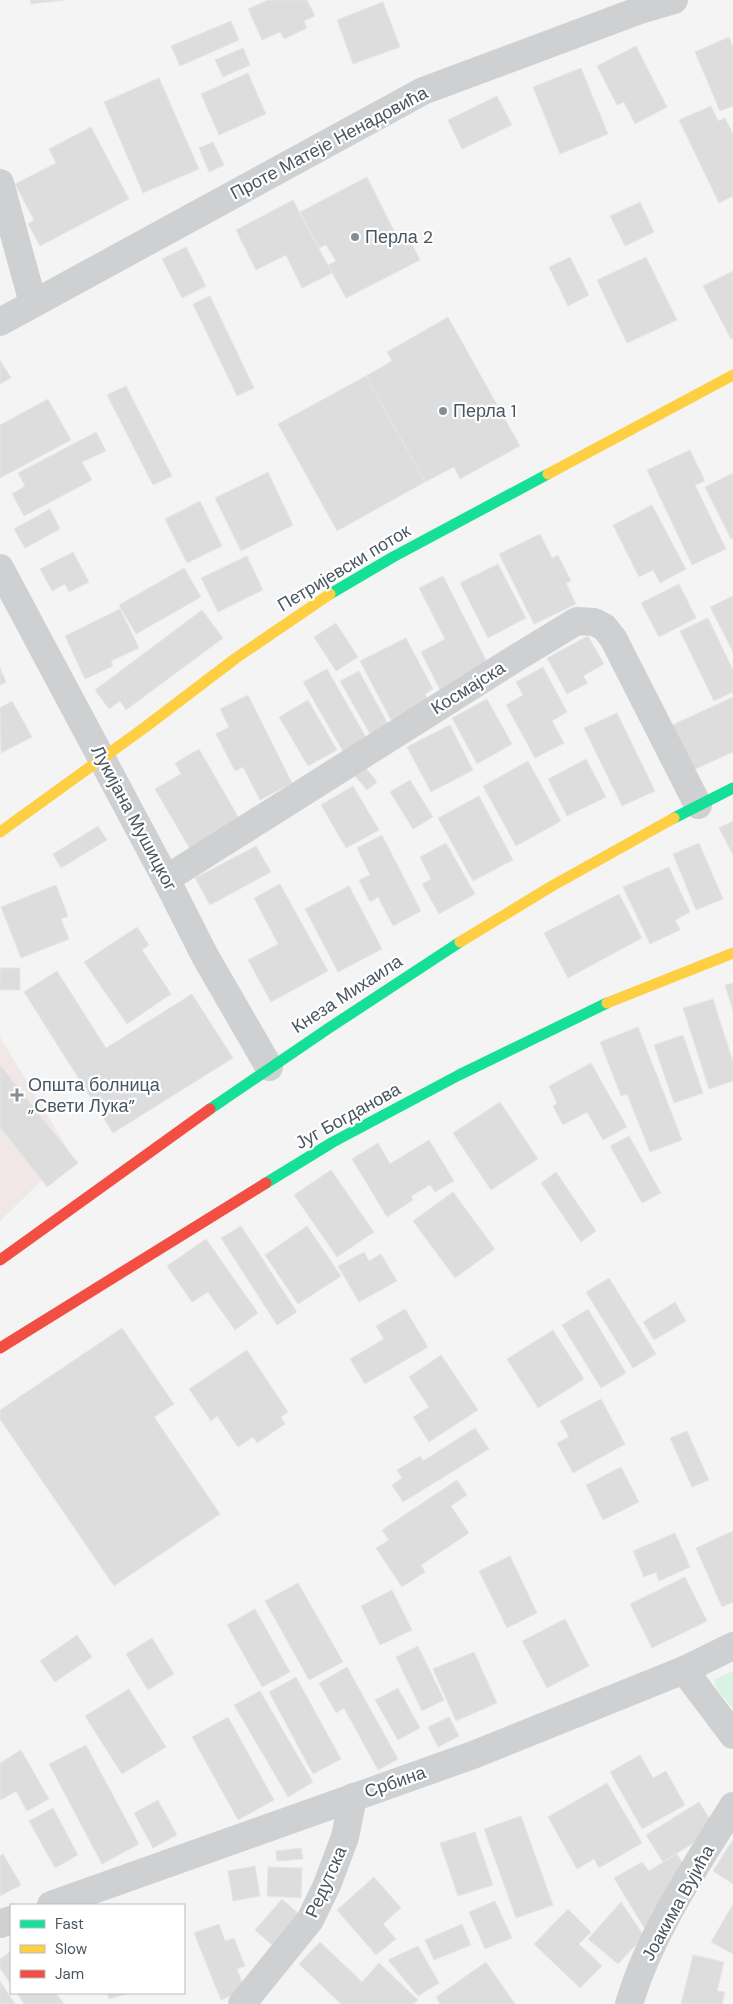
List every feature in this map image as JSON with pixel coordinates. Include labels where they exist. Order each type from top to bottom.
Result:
[{"type":"street","name":"Проте Матеје Ненадовића","points":[[0,322],[423,91],[643,9],[674,0]]},
{"type":"street","points":[[0,183],[33,303]]},
{"type":"street","name":"Петријевски поток","points":[[0,832],[102,759],[236,658],[314,604],[393,557],[733,375]]},
{"type":"street","name":"Лукијана Мушицког","points":[[0,568],[205,956],[270,1066]]},
{"type":"street","name":"Космајска","points":[[166,879],[516,658],[577,622],[594,622],[604,627],[613,638],[698,805]]},
{"type":"street","name":"Кнеза Михаила","points":[[0,1260],[270,1066],[459,942],[584,865],[733,788]]},
{"type":"street","name":"Југ Богданова","points":[[0,1348],[333,1142],[460,1075],[619,997],[733,953]]},
{"type":"street","name":"Србина","points":[[54,1904],[473,1755],[684,1670],[733,1646]]},
{"type":"street","points":[[684,1670],[733,1735]]},
{"type":"street","name":"Редутска","points":[[242,2004],[310,1920],[327,1885],[345,1837],[353,1797]]},
{"type":"street","name":"Јоакима Вујића","points":[[629,2004],[636,1980],[674,1902],[733,1806]]},
{"type":"shaded area","name":"Општа болница „Свети Лука”","points":[[0,1037],[70,1153],[0,1221]]},
{"type":"green space","points":[[733,1671],[733,1709],[717,1689],[714,1680]]},
{"type":"building","points":[[30,0],[65,0],[31,4]]},
{"type":"building","points":[[268,0],[307,0],[315,16],[304,21],[307,28],[284,39],[280,32],[262,40],[248,9]]},
{"type":"building","points":[[383,2],[400,47],[353,64],[337,20]]},
{"type":"building","points":[[231,21],[239,40],[180,66],[171,46]]},
{"type":"building","points":[[729,37],[733,47],[733,106],[720,111],[695,52]]},
{"type":"building","points":[[636,46],[667,107],[635,124],[624,102],[617,105],[597,66]]},
{"type":"building","points":[[243,48],[250,65],[223,77],[215,60]]},
{"type":"building","points":[[581,68],[608,134],[560,154],[533,87]]},
{"type":"building","points":[[248,73],[266,114],[219,135],[201,94]]},
{"type":"building","points":[[159,78],[199,169],[143,193],[104,102]]},
{"type":"building","points":[[497,96],[512,125],[462,149],[448,120]]},
{"type":"building","points":[[711,106],[718,121],[725,118],[733,134],[733,196],[719,203],[679,120]]},
{"type":"building","points":[[91,127],[129,199],[40,246],[28,224],[34,220],[15,184],[56,163],[49,149]]},
{"type":"building","points":[[213,142],[224,165],[209,172],[199,148]]},
{"type":"building","name":"Перла 2","points":[[367,177],[398,239],[407,234],[420,260],[346,298],[328,265],[336,261],[326,245],[319,248],[300,212]]},
{"type":"building","points":[[293,200],[332,273],[302,288],[286,255],[256,270],[236,230]]},
{"type":"building","points":[[640,202],[654,232],[625,246],[610,216]]},
{"type":"building","points":[[186,247],[206,286],[182,298],[162,259]]},
{"type":"building","points":[[570,257],[589,295],[568,306],[549,267]]},
{"type":"building","points":[[646,257],[677,320],[627,343],[597,280]]},
{"type":"building","points":[[733,271],[733,338],[731,339],[703,286]]},
{"type":"building","points":[[210,296],[254,388],[237,396],[193,304]]},
{"type":"building","name":"Перла 1","points":[[448,317],[520,446],[460,479],[454,467],[425,482],[366,376],[392,361],[387,352]]},
{"type":"building","points":[[0,360],[11,378],[0,384]]},
{"type":"building","points":[[366,376],[425,482],[337,531],[278,424]]},
{"type":"building","points":[[126,386],[172,476],[153,485],[107,395]]},
{"type":"building","points":[[48,399],[71,440],[0,478],[0,425]]},
{"type":"building","points":[[96,432],[106,451],[82,462],[92,480],[24,516],[12,494],[25,486],[18,473]]},
{"type":"building","points":[[690,450],[705,481],[695,485],[726,549],[692,565],[647,470]]},
{"type":"building","points":[[268,472],[293,525],[241,551],[215,498]]},
{"type":"building","points":[[733,473],[733,538],[731,539],[705,487]]},
{"type":"building","points":[[200,501],[222,546],[187,563],[165,519]]},
{"type":"building","points":[[652,505],[686,569],[660,583],[653,570],[639,577],[613,525]]},
{"type":"building","points":[[50,509],[60,529],[25,548],[14,529]]},
{"type":"building","points":[[540,534],[552,558],[558,555],[571,581],[566,583],[576,604],[534,624],[499,554]]},
{"type":"building","points":[[73,552],[89,582],[69,592],[65,584],[52,591],[40,569]]},
{"type":"building","points":[[247,556],[263,590],[218,612],[201,578]]},
{"type":"building","points":[[498,564],[526,618],[488,638],[460,583]]},
{"type":"building","points":[[184,568],[201,597],[136,634],[119,605]]},
{"type":"building","points":[[443,576],[489,666],[440,690],[421,652],[445,639],[419,588]]},
{"type":"building","points":[[679,584],[696,618],[659,637],[641,603]]},
{"type":"building","points":[[733,596],[733,652],[710,607]]},
{"type":"building","points":[[120,609],[139,648],[111,661],[113,666],[85,679],[65,636]]},
{"type":"building","points":[[202,610],[223,638],[126,710],[120,701],[109,709],[95,690]]},
{"type":"building","points":[[708,618],[733,670],[733,692],[714,701],[680,631]]},
{"type":"building","points":[[336,623],[358,657],[336,671],[314,637]]},
{"type":"building","points":[[588,636],[604,664],[583,676],[588,683],[567,694],[547,658]]},
{"type":"building","points":[[406,638],[433,689],[425,694],[428,700],[391,720],[360,661]]},
{"type":"building","points":[[543,667],[567,712],[552,721],[564,743],[535,758],[506,705],[523,695],[516,682]]},
{"type":"building","points":[[0,668],[6,682],[0,685]]},
{"type":"building","points":[[327,669],[367,739],[344,753],[303,682]]},
{"type":"building","points":[[359,671],[388,724],[370,734],[340,681]]},
{"type":"building","points":[[248,695],[292,783],[260,800],[243,767],[235,771],[216,734],[229,727],[220,709]]},
{"type":"building","points":[[733,697],[733,752],[691,771],[670,726]]},
{"type":"building","points":[[487,699],[512,744],[477,764],[452,718]]},
{"type":"building","points":[[308,700],[337,750],[308,766],[279,717]]},
{"type":"building","points":[[12,701],[32,737],[1,753],[0,708]]},
{"type":"building","points":[[617,713],[655,791],[622,806],[584,728]]},
{"type":"building","points":[[450,725],[473,770],[431,792],[407,747]]},
{"type":"building","points":[[199,749],[240,820],[190,849],[155,789],[181,774],[175,763]]},
{"type":"building","points":[[586,759],[606,797],[567,816],[548,779]]},
{"type":"building","points":[[528,761],[561,821],[516,846],[483,786]]},
{"type":"building","points":[[365,767],[377,782],[367,790],[355,776]]},
{"type":"building","points":[[410,780],[433,817],[413,829],[390,792]]},
{"type":"building","points":[[353,786],[379,830],[346,848],[321,805]]},
{"type":"building","points":[[479,796],[513,860],[473,881],[438,818]]},
{"type":"building","points":[[733,821],[733,855],[719,828]]},
{"type":"building","points":[[98,826],[107,840],[61,868],[53,854]]},
{"type":"building","points":[[382,835],[421,911],[393,926],[378,897],[370,902],[359,880],[370,875],[357,848]]},
{"type":"building","points":[[446,843],[475,894],[439,914],[422,884],[431,879],[420,857]]},
{"type":"building","points":[[699,843],[723,899],[696,910],[673,854]]},
{"type":"building","points":[[256,846],[271,872],[210,905],[195,878]]},
{"type":"building","points":[[669,867],[690,912],[675,920],[680,930],[650,944],[623,887]]},
{"type":"building","points":[[280,884],[328,971],[271,1002],[248,960],[278,944],[254,898]]},
{"type":"building","points":[[56,885],[68,916],[61,919],[69,939],[21,958],[1,907]]},
{"type":"building","points":[[349,886],[382,949],[338,972],[305,909]]},
{"type":"building","points":[[619,894],[642,938],[568,978],[544,933]]},
{"type":"building","points":[[137,927],[149,945],[142,950],[171,994],[127,1024],[84,962]]},
{"type":"building","points":[[0,968],[20,968],[20,990],[0,990]]},
{"type":"building","points":[[57,971],[106,1048],[192,994],[233,1058],[113,1133],[24,992]]},
{"type":"building","points":[[733,983],[733,1011],[725,985]]},
{"type":"building","points":[[713,999],[733,1062],[733,1081],[709,1089],[683,1008]]},
{"type":"building","points":[[638,1027],[682,1140],[650,1152],[627,1094],[621,1096],[600,1042]]},
{"type":"building","points":[[683,1035],[703,1093],[674,1103],[654,1045]]},
{"type":"building","points":[[591,1063],[627,1127],[603,1140],[587,1112],[563,1125],[553,1106],[557,1103],[549,1086]]},
{"type":"building","points":[[0,1065],[78,1163],[47,1187],[0,1127]]},
{"type":"building","points":[[500,1102],[538,1159],[491,1190],[453,1133]]},
{"type":"building","points":[[629,1136],[661,1193],[642,1203],[610,1146]]},
{"type":"building","points":[[429,1140],[454,1181],[435,1192],[430,1185],[411,1196],[413,1200],[387,1217],[352,1159],[378,1143],[390,1164]]},
{"type":"building","points":[[331,1170],[374,1232],[337,1257],[294,1195]]},
{"type":"building","points":[[556,1172],[596,1231],[581,1242],[541,1183]]},
{"type":"building","points":[[453,1192],[495,1249],[455,1278],[413,1221]]},
{"type":"building","points":[[241,1226],[297,1312],[277,1325],[221,1238]]},
{"type":"building","points":[[307,1226],[341,1276],[298,1304],[265,1255]]},
{"type":"building","points":[[206,1239],[258,1313],[235,1330],[208,1292],[192,1302],[167,1266]]},
{"type":"building","points":[[364,1252],[369,1261],[381,1254],[397,1281],[359,1302],[338,1266]]},
{"type":"building","points":[[609,1278],[656,1354],[633,1368],[586,1292]]},
{"type":"building","points":[[675,1302],[686,1321],[654,1340],[643,1322]]},
{"type":"building","points":[[405,1309],[428,1347],[365,1384],[350,1359],[384,1339],[376,1326]]},
{"type":"building","points":[[588,1309],[626,1373],[601,1388],[562,1325]]},
{"type":"building","points":[[122,1328],[174,1404],[154,1417],[220,1514],[114,1586],[0,1419],[0,1410]]},
{"type":"building","points":[[553,1330],[584,1379],[538,1408],[507,1359]]},
{"type":"building","points":[[247,1350],[288,1412],[281,1417],[285,1424],[257,1443],[253,1437],[238,1447],[217,1416],[211,1421],[189,1389]]},
{"type":"building","points":[[441,1355],[478,1410],[429,1442],[413,1417],[429,1407],[409,1377]]},
{"type":"building","points":[[601,1399],[625,1444],[573,1473],[557,1443],[569,1437],[560,1421]]},
{"type":"building","points":[[475,1428],[489,1449],[403,1502],[392,1485],[402,1478],[397,1470],[420,1456],[423,1461]]},
{"type":"building","points":[[687,1431],[709,1480],[692,1487],[670,1438]]},
{"type":"building","points":[[621,1467],[639,1502],[603,1520],[586,1485]]},
{"type":"building","points":[[457,1480],[467,1495],[451,1506],[469,1533],[421,1565],[425,1572],[402,1587],[376,1548],[389,1540],[382,1530]]},
{"type":"building","points":[[733,1531],[733,1602],[722,1607],[696,1548]]},
{"type":"building","points":[[675,1533],[690,1567],[659,1581],[656,1572],[644,1577],[633,1551]]},
{"type":"building","points":[[510,1556],[537,1613],[507,1628],[479,1571]]},
{"type":"building","points":[[685,1577],[707,1621],[652,1648],[630,1604]]},
{"type":"building","points":[[298,1583],[343,1662],[309,1680],[265,1601]]},
{"type":"building","points":[[392,1590],[412,1630],[380,1645],[361,1606]]},
{"type":"building","points":[[255,1609],[290,1672],[262,1687],[227,1625]]},
{"type":"building","points":[[565,1619],[589,1666],[547,1688],[522,1641]]},
{"type":"building","points":[[77,1635],[92,1657],[55,1682],[40,1661]]},
{"type":"building","points":[[152,1638],[174,1674],[148,1690],[126,1654]]},
{"type":"building","points":[[418,1646],[444,1700],[422,1711],[396,1657]]},
{"type":"building","points":[[474,1652],[497,1703],[456,1721],[433,1669]]},
{"type":"building","points":[[347,1667],[398,1759],[378,1770],[344,1708],[336,1713],[319,1683]]},
{"type":"building","points":[[296,1677],[341,1759],[313,1774],[269,1692]]},
{"type":"building","points":[[398,1688],[420,1728],[398,1740],[375,1700]]},
{"type":"building","points":[[129,1689],[166,1747],[122,1774],[85,1716]]},
{"type":"building","points":[[260,1691],[313,1782],[288,1797],[234,1705]]},
{"type":"building","points":[[228,1717],[274,1800],[238,1820],[192,1737]]},
{"type":"building","points":[[449,1717],[459,1736],[438,1747],[428,1727]]},
{"type":"building","points":[[86,1745],[139,1844],[102,1864],[49,1764]]},
{"type":"building","points":[[21,1750],[49,1799],[27,1811],[16,1791],[1,1800],[0,1798],[0,1763]]},
{"type":"building","points":[[640,1755],[653,1778],[666,1771],[685,1805],[642,1829],[610,1772]]},
{"type":"building","points":[[607,1783],[642,1843],[599,1868],[594,1859],[577,1869],[548,1817]]},
{"type":"building","points":[[158,1800],[177,1835],[153,1848],[134,1813]]},
{"type":"building","points":[[699,1802],[716,1829],[663,1862],[646,1835]]},
{"type":"building","points":[[53,1808],[78,1855],[55,1868],[29,1821]]},
{"type":"building","points":[[521,1816],[553,1905],[516,1918],[484,1829]]},
{"type":"building","points":[[475,1832],[493,1885],[458,1896],[440,1843]]},
{"type":"building","points":[[733,1841],[733,1884],[713,1871]]},
{"type":"building","points":[[301,1848],[303,1859],[277,1861],[276,1851]]},
{"type":"building","points":[[3,1854],[21,1885],[0,1896],[0,1856]]},
{"type":"building","points":[[677,1854],[688,1872],[648,1934],[614,1878],[642,1862],[649,1871]]},
{"type":"building","points":[[255,1866],[260,1896],[233,1901],[228,1871]]},
{"type":"building","points":[[268,1867],[302,1868],[301,1898],[267,1896]]},
{"type":"building","points":[[374,1877],[401,1908],[383,1924],[396,1939],[376,1955],[337,1910]]},
{"type":"building","points":[[282,1899],[300,1915],[273,1946],[255,1930]]},
{"type":"building","points":[[495,1901],[512,1938],[485,1949],[469,1912]]},
{"type":"building","points":[[621,1902],[644,1936],[618,1964],[588,1939]]},
{"type":"building","points":[[733,1904],[733,1954],[711,1942]]},
{"type":"building","points":[[568,1909],[591,1932],[579,1944],[602,1966],[580,1988],[534,1944]]},
{"type":"building","points":[[219,1924],[225,1941],[234,1938],[245,1966],[237,1969],[245,1990],[221,2000],[194,1933]]},
{"type":"building","points":[[462,1924],[471,1945],[434,1960],[425,1940]]},
{"type":"building","points":[[320,1942],[362,1982],[379,1963],[418,2000],[413,2004],[341,2004],[299,1964]]},
{"type":"building","points":[[418,1946],[439,1983],[418,1996],[388,1960]]},
{"type":"building","points":[[10,1952],[10,1983],[0,1968],[0,1959]]},
{"type":"building","points":[[693,1955],[724,1962],[717,1991],[725,1992],[722,2004],[681,2004]]},
{"type":"building","points":[[486,1962],[515,2004],[440,2004],[436,1997]]},
{"type":"building","points":[[0,1981],[15,2004],[0,2004]]},
{"type":"building","points":[[18,1994],[57,1994],[64,2004],[24,2004]]},
{"type":"building","points":[[107,1994],[126,1994],[109,1999]]},
{"type":"traffic: fast","points":[[330,594],[393,557],[548,474]]},
{"type":"traffic: fast","points":[[674,818],[733,788]]},
{"type":"traffic: fast","points":[[210,1109],[460,942]]},
{"type":"traffic: fast","points":[[266,1183],[333,1142],[459,1075],[607,1003]]},
{"type":"traffic: slow","points":[[548,474],[733,375]]},
{"type":"traffic: slow","points":[[0,832],[144,728],[236,658],[330,594]]},
{"type":"traffic: slow","points":[[460,942],[552,886],[674,818]]},
{"type":"traffic: slow","points":[[607,1003],[733,953]]},
{"type":"traffic: jam","points":[[0,1260],[210,1109]]},
{"type":"traffic: jam","points":[[0,1348],[266,1183]]},
{"type":"place","name":"Перла 2","points":[[355,237]]},
{"type":"place","name":"Перла 1","points":[[443,411]]},
{"type":"place","name":"Општа болница „Свети Лука”","points":[[17,1095]]}]
